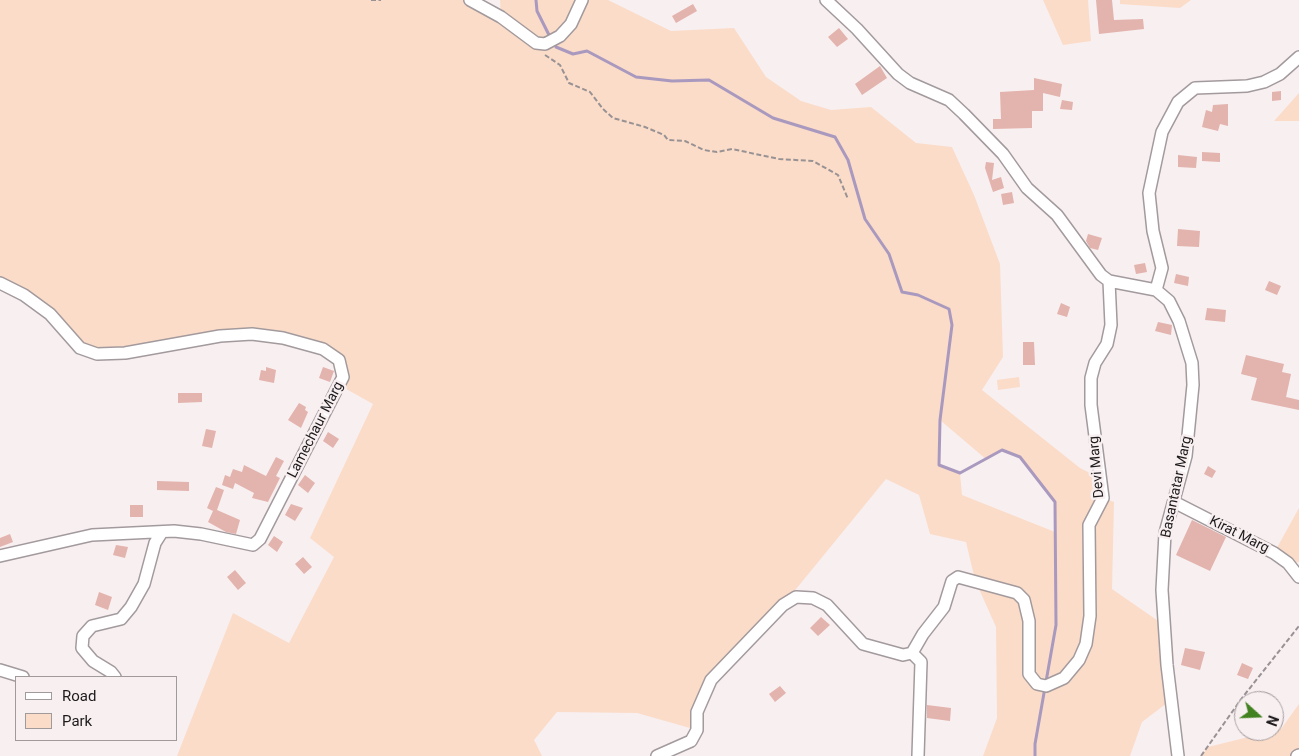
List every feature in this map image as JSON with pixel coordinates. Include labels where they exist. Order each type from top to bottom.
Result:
[{"type":"street","points":[[470,0],[501,17],[541,43],[560,36],[571,24],[582,0]]},
{"type":"street","points":[[826,0],[910,83],[949,100],[964,114],[1003,154],[1027,188],[1057,215],[1090,261],[1109,281],[1156,290],[1162,268],[1153,231],[1149,193],[1162,132],[1178,102],[1196,88],[1247,86],[1264,82],[1280,74],[1299,58]]},
{"type":"street","name":"Devi Marg","points":[[912,653],[923,634],[944,607],[952,581],[958,577],[1017,593],[1024,600],[1029,621],[1029,674],[1037,684],[1046,686],[1064,678],[1079,660],[1086,644],[1090,616],[1092,589],[1090,524],[1103,498],[1091,405],[1091,378],[1095,363],[1107,344],[1111,325],[1109,281]]},
{"type":"street","name":"Lamechaur Marg","points":[[0,283],[24,295],[50,314],[80,348],[97,354],[125,353],[220,336],[252,334],[283,338],[323,349],[339,360],[343,377],[260,539],[248,545],[183,531],[92,536],[0,556]]},
{"type":"street","name":"Basantatar Marg","points":[[1156,290],[1169,302],[1179,321],[1192,363],[1193,385],[1186,456],[1166,533],[1162,590],[1167,664],[1178,756]]},
{"type":"street","name":"Kirat Marg","points":[[1174,502],[1293,563],[1299,577]]},
{"type":"street","points":[[114,676],[111,672],[92,661],[82,648],[83,636],[92,626],[121,619],[131,607],[144,584],[155,543],[162,532]]},
{"type":"street","points":[[657,756],[691,741],[697,730],[697,712],[711,680],[783,605],[796,597],[813,598],[827,605],[863,644],[903,655],[912,653],[921,662],[918,756]]},
{"type":"street","points":[[0,670],[20,676]]},
{"type":"path","points":[[371,0],[381,0]]},
{"type":"path","points":[[541,43],[546,58],[560,65],[569,84],[590,92],[603,110],[613,118],[645,127],[664,135],[668,140],[685,141],[704,150],[717,152],[732,150],[779,159],[813,160],[838,175],[848,199]]},
{"type":"path","points":[[1201,756],[1242,698],[1299,626]]},
{"type":"green space","points":[[0,0],[470,0],[501,17],[500,0],[608,0],[671,31],[734,28],[766,77],[801,101],[831,110],[871,107],[916,143],[952,147],[974,195],[1000,264],[1003,357],[982,390],[1080,468],[1100,478],[1103,498],[1114,502],[1112,589],[1164,625],[1171,700],[1142,722],[1130,756],[983,756],[997,718],[996,627],[975,580],[966,542],[930,534],[919,495],[886,479],[783,605],[711,680],[697,730],[637,713],[557,712],[534,740],[542,756],[177,756],[233,613],[289,643],[334,557],[310,538],[373,404],[339,385],[333,355],[252,334],[97,354],[0,283]],"holes":[[[940,420],[987,460],[1002,450],[1020,457],[1055,502],[1055,532],[962,495],[960,473],[939,465]]]},
{"type":"green space","points":[[1043,0],[1088,0],[1091,41],[1063,45]]},
{"type":"green space","points":[[1120,0],[1191,0],[1180,8],[1120,4]]},
{"type":"green space","points":[[1299,93],[1299,121],[1274,121]]},
{"type":"green space","points":[[1019,377],[1020,387],[998,390],[997,380]]},
{"type":"green space","points":[[1299,508],[1299,562],[1288,563],[1274,553]]},
{"type":"green space","points":[[1299,704],[1299,756],[1201,756],[1208,747],[1234,741],[1284,741],[1284,725]]},
{"type":"building","points":[[1096,0],[1112,0],[1114,20],[1143,19],[1144,29],[1099,34]]},
{"type":"building","points":[[693,4],[697,11],[676,23],[672,16]]},
{"type":"building","points":[[839,28],[848,39],[837,47],[828,37]]},
{"type":"building","points":[[880,66],[887,78],[862,95],[855,84]]},
{"type":"building","points":[[1034,78],[1062,84],[1060,97],[1043,93],[1043,111],[1032,111],[1032,128],[993,129],[993,119],[1001,119],[1000,92],[1034,90]]},
{"type":"building","points":[[1281,91],[1281,100],[1272,101],[1272,92]]},
{"type":"building","points":[[1062,100],[1073,102],[1072,110],[1060,109]]},
{"type":"building","points":[[1228,104],[1228,126],[1220,124],[1218,131],[1202,127],[1206,110],[1212,112],[1213,105]]},
{"type":"building","points":[[1202,152],[1220,153],[1220,162],[1202,161]]},
{"type":"building","points":[[1178,155],[1197,157],[1196,168],[1178,167]]},
{"type":"building","points":[[986,162],[994,163],[992,180],[1001,177],[1004,188],[993,192],[985,168]]},
{"type":"building","points":[[1012,192],[1014,203],[1003,205],[1001,194]]},
{"type":"building","points":[[1178,229],[1200,231],[1199,247],[1177,246]]},
{"type":"building","points":[[1088,234],[1102,238],[1098,250],[1090,248],[1086,241]]},
{"type":"building","points":[[1145,263],[1147,272],[1136,274],[1134,265]]},
{"type":"building","points":[[1176,274],[1189,277],[1188,286],[1174,283]]},
{"type":"building","points":[[1269,281],[1281,286],[1277,295],[1265,290]]},
{"type":"building","points":[[1061,303],[1070,307],[1067,317],[1057,314]]},
{"type":"building","points":[[1207,308],[1226,310],[1225,322],[1205,320]]},
{"type":"building","points":[[1158,322],[1172,325],[1171,335],[1155,331]]},
{"type":"building","points":[[1023,342],[1034,342],[1035,365],[1023,365]]},
{"type":"building","points":[[1246,355],[1284,364],[1282,372],[1291,374],[1286,397],[1299,400],[1299,410],[1251,400],[1257,378],[1241,374]]},
{"type":"building","points":[[266,367],[276,370],[274,383],[259,380],[261,370],[266,371]]},
{"type":"building","points":[[323,367],[334,371],[330,382],[319,378]]},
{"type":"building","points":[[178,393],[202,393],[202,402],[178,403]]},
{"type":"building","points":[[299,403],[306,407],[305,410],[308,412],[301,428],[288,420]]},
{"type":"building","points":[[206,429],[216,431],[212,448],[202,446]]},
{"type":"building","points":[[328,432],[339,439],[333,448],[323,441]]},
{"type":"building","points":[[276,457],[284,461],[276,476],[280,478],[268,502],[252,498],[254,493],[235,483],[233,489],[222,485],[225,475],[230,477],[233,469],[242,472],[244,465],[266,476]]},
{"type":"building","points":[[1208,466],[1216,471],[1212,478],[1204,474]]},
{"type":"building","points":[[305,475],[315,483],[308,493],[298,485]]},
{"type":"building","points":[[157,481],[189,482],[189,491],[157,490]]},
{"type":"building","points":[[216,487],[224,490],[217,510],[240,520],[236,534],[226,532],[208,522],[213,511],[207,508]]},
{"type":"building","points":[[291,504],[303,508],[295,521],[285,515]]},
{"type":"building","points":[[130,505],[143,505],[143,517],[130,517]]},
{"type":"building","points":[[1192,520],[1226,537],[1210,571],[1176,555]]},
{"type":"building","points":[[10,534],[13,542],[0,547],[0,538]]},
{"type":"building","points":[[274,536],[283,542],[277,552],[268,545]]},
{"type":"building","points":[[116,545],[128,547],[125,558],[113,555]]},
{"type":"building","points":[[303,557],[312,567],[304,574],[295,564]]},
{"type":"building","points":[[235,570],[246,583],[238,590],[227,577]]},
{"type":"building","points":[[99,592],[112,597],[108,610],[95,605]]},
{"type":"building","points":[[821,617],[830,625],[818,636],[810,628]]},
{"type":"building","points":[[1185,648],[1205,652],[1200,670],[1181,665]]},
{"type":"building","points":[[1242,663],[1253,668],[1248,679],[1237,675]]},
{"type":"building","points":[[780,686],[786,693],[775,702],[769,694]]},
{"type":"building","points":[[927,705],[951,708],[950,721],[927,718]]},
{"type":"waterway","points":[[536,0],[537,11],[550,37]]},
{"type":"waterway","points":[[554,42],[556,47],[573,54],[587,51],[636,77],[672,81],[709,80],[773,118],[835,137],[848,160],[865,219],[889,254],[902,292],[918,295],[949,309],[952,325],[940,420],[939,465],[960,473],[1002,450],[1020,457],[1055,502],[1056,625],[1035,744],[1035,756]]}]
